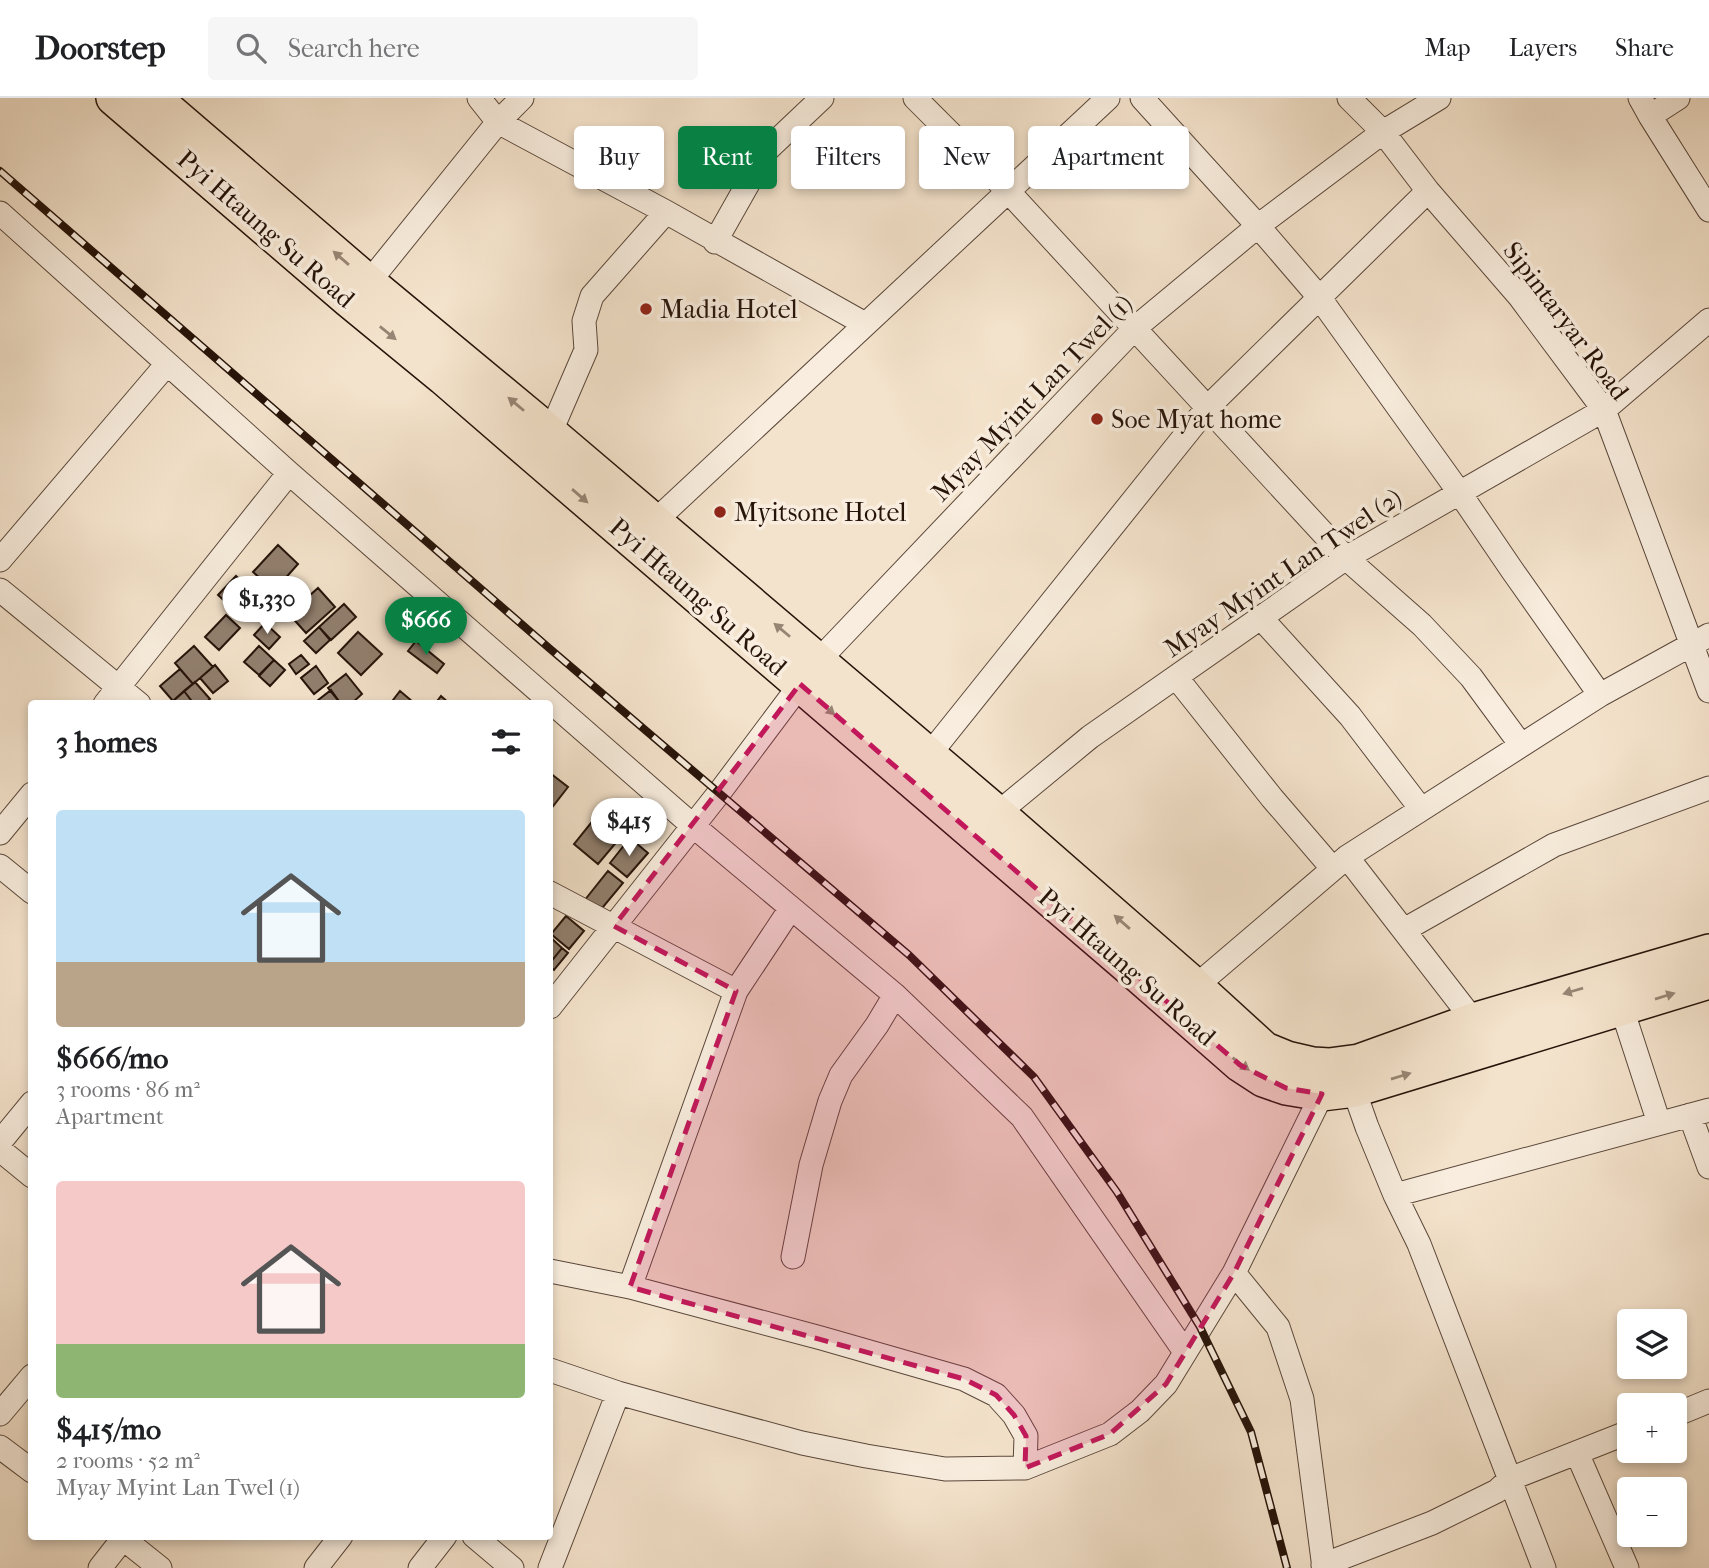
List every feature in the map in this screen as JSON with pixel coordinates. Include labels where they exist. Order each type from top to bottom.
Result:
[{"type":"highway","name":"Pyi Htaung Su Road","points":[[113,98],[239,188],[1028,860],[1147,963],[1240,1065],[1264,1080],[1287,1073],[1265,1049],[1196,986],[1147,963]]},
{"type":"highway","name":"Pyi Htaung Su Road","points":[[155,98],[239,188]]},
{"type":"highway","name":"Pyi Htaung Su Road","points":[[809,673],[929,755],[998,813],[1028,860]]},
{"type":"highway","points":[[1287,1073],[1313,1064],[1350,1077],[1488,1050],[1709,951]]},
{"type":"highway","points":[[1287,1073],[1322,1094],[1350,1077],[1374,1057],[1473,1020],[1620,993],[1709,982]]},
{"type":"street","points":[[479,98],[498,122],[666,212],[715,242],[865,324]]},
{"type":"street","points":[[358,291],[498,122],[522,98]]},
{"type":"street","points":[[715,242],[767,150],[822,98]]},
{"type":"street","points":[[915,98],[1007,190],[1346,558],[1422,625],[1471,677],[1521,745]]},
{"type":"street","points":[[647,534],[865,324],[1108,98]]},
{"type":"street","points":[[1142,98],[1319,298],[1459,492],[1600,695]]},
{"type":"street","name":"Sipintaryar Road","points":[[1349,98],[1383,132],[1428,191],[1519,296],[1604,410],[1700,639],[1709,691]]},
{"type":"street","name":"Myay Myint Lan Twel (1)","points":[[553,1003],[719,793],[809,673],[1135,328],[1258,226],[1383,132],[1439,98]]},
{"type":"street","points":[[1678,98],[1645,107],[1709,210]]},
{"type":"street","points":[[929,755],[1208,407],[1428,191]]},
{"type":"street","points":[[545,447],[586,350],[584,321],[592,296],[666,212]]},
{"type":"street","points":[[0,213],[289,473],[549,700]]},
{"type":"street","name":"Myay Myint Lan Twel (2)","points":[[998,813],[1090,737],[1346,558],[1604,410],[1709,320]]},
{"type":"street","points":[[0,560],[167,364]]},
{"type":"street","points":[[0,590],[112,695],[289,473]]},
{"type":"street","points":[[1261,618],[1350,716],[1420,809]]},
{"type":"street","points":[[1196,986],[1340,863],[1600,695],[1700,639]]},
{"type":"street","points":[[1176,677],[1272,798],[1340,863],[1404,930],[1473,1020],[1488,1050]]},
{"type":"street","points":[[553,704],[692,825],[895,995],[1022,1117],[1185,1352]]},
{"type":"street","points":[[1404,930],[1554,845],[1709,788]]},
{"type":"street","points":[[0,833],[28,799]]},
{"type":"street","points":[[0,866],[28,889]]},
{"type":"street","points":[[553,895],[736,991]]},
{"type":"street","points":[[630,1287],[736,991],[791,908]]},
{"type":"street","points":[[1620,993],[1659,1123]]},
{"type":"street","points":[[793,1257],[811,1165],[830,1101],[841,1075],[895,995]]},
{"type":"street","points":[[1350,1077],[1395,1195],[1419,1244],[1544,1568]]},
{"type":"street","points":[[553,1371],[618,1393],[802,1443],[945,1469],[1025,1468],[1110,1434],[1140,1411],[1166,1384],[1234,1273],[1322,1094]]},
{"type":"street","points":[[0,1142],[28,1108]]},
{"type":"street","points":[[1395,1195],[1700,1112],[1709,1167]]},
{"type":"street","points":[[0,1150],[28,1173]]},
{"type":"street","points":[[553,1272],[630,1287],[964,1379],[996,1395],[1014,1415],[1026,1436],[1025,1468]]},
{"type":"street","points":[[1234,1273],[1278,1327],[1302,1399],[1323,1566],[1432,1523],[1497,1491],[1510,1479],[1617,1437]]},
{"type":"street","points":[[0,1415],[28,1381]]},
{"type":"street","points":[[550,1568],[618,1393]]},
{"type":"street","points":[[1687,1410],[1709,1401]]},
{"type":"street","points":[[0,1447],[28,1468]]},
{"type":"street","points":[[1577,1453],[1627,1568]]},
{"type":"street","points":[[100,1568],[121,1540]]},
{"type":"street","points":[[127,1540],[160,1568]]},
{"type":"street","points":[[317,1568],[338,1540]]},
{"type":"street","points":[[421,1568],[442,1540]]},
{"type":"street","points":[[479,1540],[512,1568]]},
{"type":"highlighted area","points":[[800,684],[1240,1065],[1286,1088],[1322,1094],[1234,1273],[1166,1384],[1110,1434],[1025,1468],[1026,1436],[1014,1415],[996,1395],[964,1379],[630,1287],[736,991],[614,926]]},
{"type":"building","points":[[278,545],[298,564],[274,591],[253,572]]},
{"type":"building","points":[[236,576],[260,598],[242,617],[218,595]]},
{"type":"building","points":[[318,588],[335,607],[306,633],[289,614]]},
{"type":"building","points":[[344,604],[356,617],[331,640],[319,627]]},
{"type":"building","points":[[226,615],[240,628],[219,650],[205,637]]},
{"type":"building","points":[[265,623],[280,637],[269,649],[254,635]]},
{"type":"building","points":[[319,627],[330,640],[316,653],[304,641]]},
{"type":"building","points":[[358,632],[382,654],[361,675],[338,653]]},
{"type":"building","points":[[416,641],[444,664],[437,673],[408,651]]},
{"type":"building","points":[[194,646],[213,667],[193,684],[175,663]]},
{"type":"building","points":[[259,646],[274,660],[259,675],[244,662]]},
{"type":"building","points":[[301,655],[309,664],[296,674],[289,664]]},
{"type":"building","points":[[274,660],[285,670],[270,686],[259,676]]},
{"type":"building","points":[[215,665],[228,681],[213,693],[200,678]]},
{"type":"building","points":[[316,666],[328,683],[314,694],[301,678]]},
{"type":"building","points":[[180,669],[193,684],[174,700],[160,686]]},
{"type":"building","points":[[346,674],[362,694],[355,700],[338,700],[328,688]]},
{"type":"building","points":[[195,682],[210,699],[191,700],[184,691]]},
{"type":"building","points":[[331,690],[338,700],[318,700]]},
{"type":"building","points":[[184,691],[191,700],[174,700]]},
{"type":"building","points":[[400,691],[411,700],[393,700]]},
{"type":"building","points":[[553,775],[568,787],[553,806]]},
{"type":"building","points":[[605,804],[616,814],[609,822],[598,812]]},
{"type":"building","points":[[595,818],[620,838],[598,864],[574,844]]},
{"type":"building","points":[[630,838],[648,853],[627,877],[610,863]]},
{"type":"building","points":[[608,871],[623,883],[598,913],[584,901]]},
{"type":"building","points":[[566,916],[584,931],[569,949],[553,936],[553,932]]},
{"type":"building","points":[[553,940],[562,948],[553,959]]},
{"type":"building","points":[[562,948],[568,953],[554,970],[553,959]]},
{"type":"railway","points":[[0,171],[549,648],[909,955],[1034,1077],[1117,1192],[1200,1327],[1251,1432],[1287,1568]]},
{"type":"place","name":"Madia Hotel","points":[[646,309]]},
{"type":"place","name":"Soe Myat home","points":[[1097,419]]},
{"type":"place","name":"Myitsone Hotel","points":[[720,512]]}]
